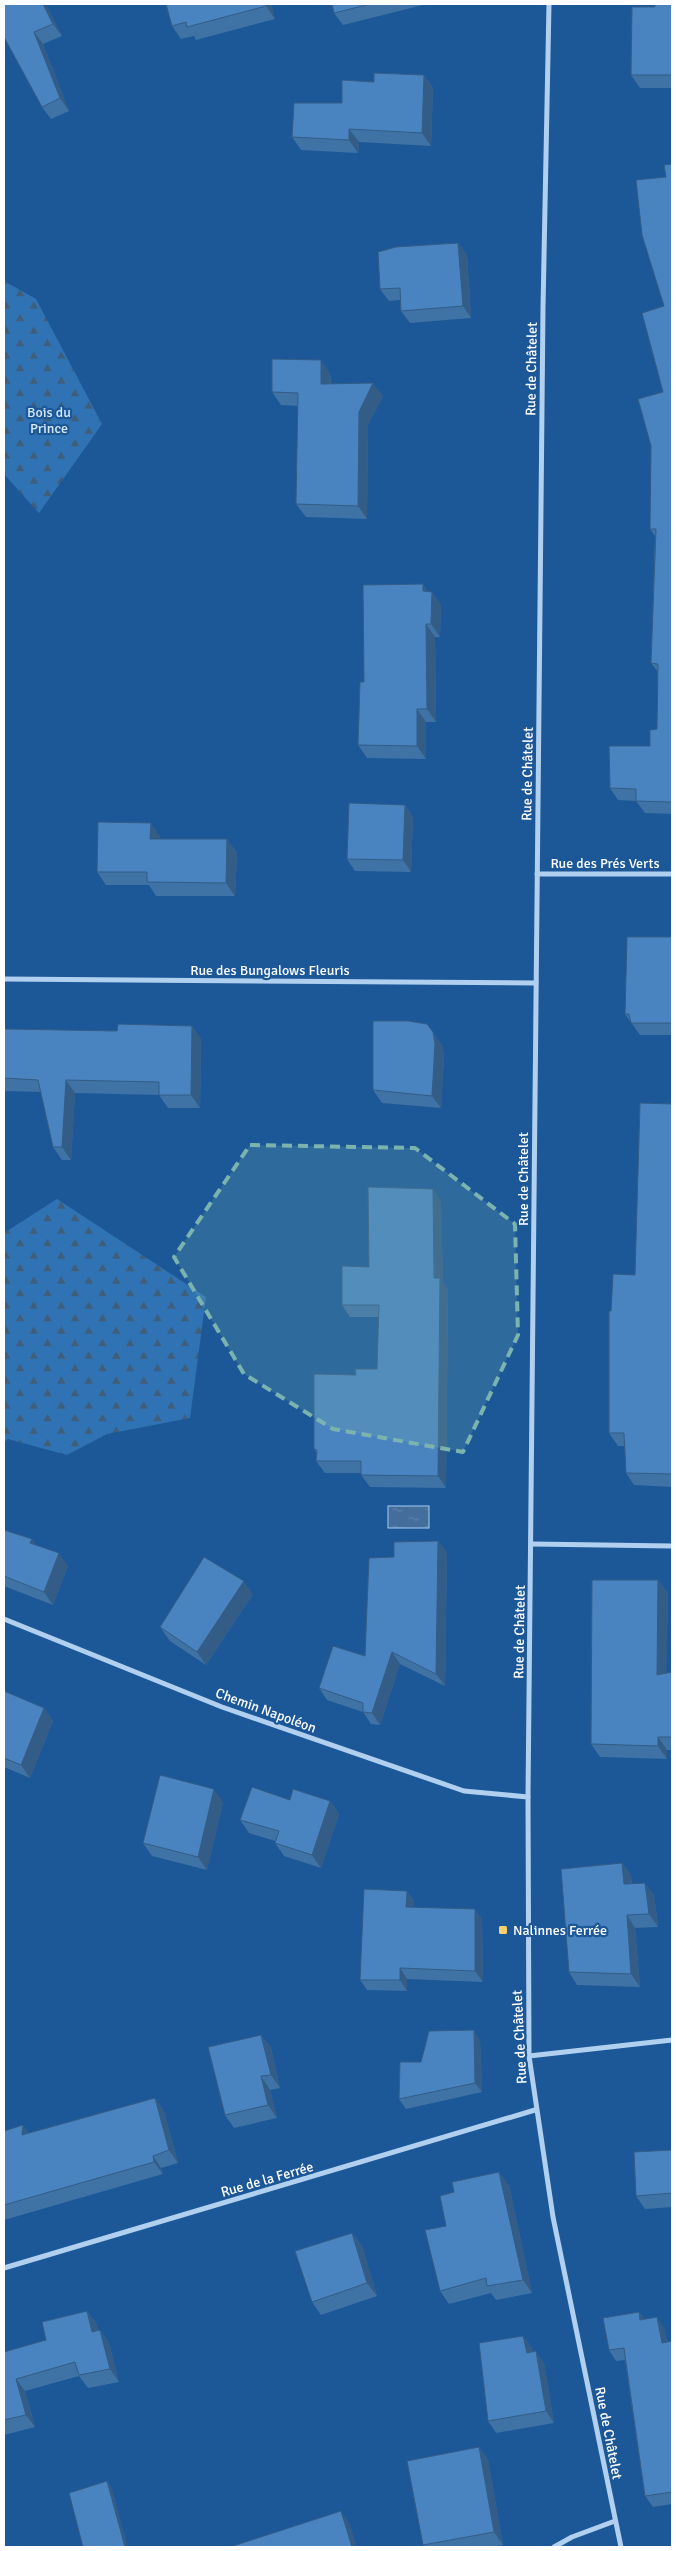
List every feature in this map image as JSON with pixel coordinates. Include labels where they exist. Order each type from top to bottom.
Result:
[{"type":"street","name":"Rue de Châtelet","points":[[549,4],[543,298],[528,1797],[529,2056],[535,2110],[553,2217],[621,2547]]},
{"type":"street","name":"Rue des Prés Verts","points":[[537,874],[672,874]]},
{"type":"street","name":"Rue des Bungalows Fleuris","points":[[4,979],[536,984]]},
{"type":"street","points":[[532,1544],[672,1546]]},
{"type":"street","name":"Chemin Napoléon","points":[[4,1619],[222,1707],[454,1788],[464,1791],[528,1797]]},
{"type":"street","points":[[529,2056],[672,2040]]},
{"type":"street","name":"Rue de la Ferrée","points":[[4,2268],[535,2110]]},
{"type":"street","points":[[554,2547],[572,2537],[615,2521]]},
{"type":"highlighted area","points":[[250,1145],[415,1148],[515,1224],[518,1335],[463,1452],[333,1429],[244,1374],[174,1257]]},
{"type":"green space","name":"Bois du Prince","points":[[4,281],[36,299],[102,424],[39,513],[4,474]]},
{"type":"green space","points":[[57,1199],[206,1297],[190,1418],[107,1434],[67,1455],[8,1439],[4,1442],[4,1233]]},
{"type":"water","points":[[388,1506],[429,1506],[429,1528],[388,1528]]},
{"type":"building","points":[[4,4],[43,4],[53,24],[34,32],[60,98],[42,107],[4,37]]},
{"type":"building","points":[[166,4],[266,4],[266,6],[187,27],[186,22],[172,26]]},
{"type":"building","points":[[332,4],[370,4],[334,13]]},
{"type":"building","points":[[655,4],[672,4],[672,75],[631,75],[632,7],[655,7]]},
{"type":"building","points":[[374,73],[424,75],[422,133],[349,129],[349,140],[292,137],[294,103],[342,103],[342,80],[374,82]]},
{"type":"building","points":[[672,164],[672,802],[636,801],[636,789],[610,788],[609,746],[650,746],[650,730],[657,729],[658,664],[651,663],[656,529],[650,529],[651,446],[638,399],[663,392],[642,313],[664,306],[642,235],[636,180],[666,177],[664,165]]},
{"type":"building","points":[[458,243],[463,306],[401,311],[400,288],[380,289],[378,252],[396,247]]},
{"type":"building","points":[[272,359],[321,360],[321,384],[373,383],[359,412],[358,506],[296,504],[298,393],[272,392]]},
{"type":"building","points":[[423,584],[423,591],[432,592],[431,624],[426,624],[427,709],[417,709],[417,746],[358,745],[360,682],[364,682],[363,585]]},
{"type":"building","points":[[349,803],[405,805],[403,860],[347,859]]},
{"type":"building","points":[[98,822],[151,823],[150,839],[227,839],[226,883],[147,882],[147,872],[97,872]]},
{"type":"building","points":[[627,937],[672,937],[672,1023],[631,1023],[629,1014],[625,1014]]},
{"type":"building","points":[[373,1021],[408,1021],[427,1024],[433,1032],[435,1044],[432,1096],[373,1090]]},
{"type":"building","points":[[118,1024],[192,1026],[191,1095],[159,1095],[159,1082],[66,1080],[62,1147],[53,1147],[38,1080],[4,1078],[4,1029],[117,1031]]},
{"type":"building","points":[[640,1103],[672,1104],[672,1474],[626,1473],[624,1433],[609,1433],[609,1311],[611,1311],[613,1274],[635,1275]]},
{"type":"building","points":[[368,1187],[433,1189],[434,1278],[440,1278],[438,1476],[361,1475],[361,1461],[316,1461],[317,1450],[314,1449],[314,1374],[356,1375],[355,1369],[377,1369],[379,1305],[342,1305],[342,1266],[369,1267]]},
{"type":"building","points":[[4,1530],[32,1539],[30,1543],[59,1553],[44,1592],[4,1576]]},
{"type":"building","points":[[438,1541],[436,1674],[392,1652],[372,1713],[363,1712],[363,1703],[319,1688],[333,1646],[365,1656],[369,1558],[394,1557],[394,1542]]},
{"type":"building","points":[[204,1557],[244,1581],[197,1652],[160,1627]]},
{"type":"building","points":[[592,1580],[658,1580],[657,1675],[672,1672],[672,1737],[658,1737],[658,1746],[591,1744]]},
{"type":"building","points":[[4,1691],[44,1708],[21,1765],[4,1758]]},
{"type":"building","points":[[160,1775],[214,1789],[198,1857],[143,1843]]},
{"type":"building","points":[[252,1787],[290,1800],[293,1789],[330,1801],[312,1855],[275,1843],[279,1831],[240,1820]]},
{"type":"building","points":[[622,1863],[624,1884],[645,1883],[649,1914],[627,1915],[631,1974],[569,1972],[561,1869]]},
{"type":"building","points":[[364,1889],[407,1891],[406,1907],[475,1909],[475,1971],[400,1968],[400,1980],[360,1980]]},
{"type":"building","points":[[474,2030],[475,2083],[399,2099],[400,2062],[421,2062],[429,2031]]},
{"type":"building","points":[[261,2035],[271,2075],[261,2076],[268,2105],[225,2115],[208,2047]]},
{"type":"building","points":[[155,2098],[169,2150],[153,2156],[154,2162],[4,2205],[4,2131],[23,2125],[22,2135]]},
{"type":"building","points":[[672,2150],[672,2193],[636,2196],[634,2152]]},
{"type":"building","points":[[499,2172],[523,2280],[487,2286],[486,2278],[440,2291],[425,2230],[446,2226],[440,2196],[454,2192],[452,2182]]},
{"type":"building","points":[[352,2233],[367,2283],[312,2302],[295,2251]]},
{"type":"building","points":[[87,2311],[92,2332],[100,2330],[110,2369],[79,2375],[75,2362],[16,2379],[26,2415],[4,2420],[4,2352],[46,2340],[42,2322]]},
{"type":"building","points":[[639,2312],[640,2320],[657,2317],[662,2343],[672,2341],[672,2492],[645,2496],[624,2348],[609,2350],[603,2318]]},
{"type":"building","points":[[523,2336],[527,2353],[536,2351],[546,2411],[488,2421],[479,2343]]},
{"type":"building","points":[[479,2447],[494,2532],[423,2545],[407,2461]]},
{"type":"building","points":[[107,2481],[125,2547],[83,2547],[69,2493]]},
{"type":"building","points":[[341,2511],[352,2547],[230,2547]]},
{"type":"place","name":"Nalinnes Ferrée","points":[[503,1930]]}]
